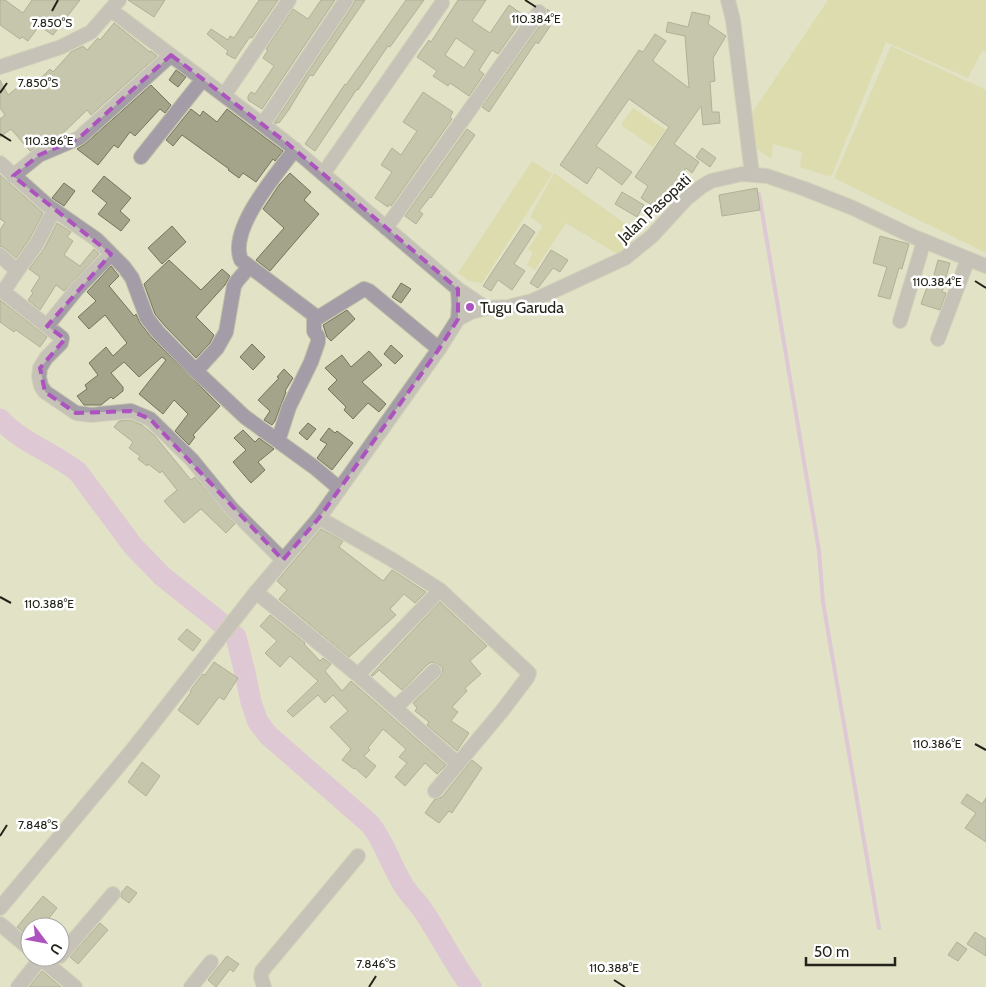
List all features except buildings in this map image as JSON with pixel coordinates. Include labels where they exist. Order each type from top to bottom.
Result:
[{"type":"street","points":[[225,94],[289,0]]},
{"type":"street","points":[[263,124],[346,0]]},
{"type":"street","points":[[728,0],[733,20],[752,174]]},
{"type":"street","points":[[324,174],[442,3]]},
{"type":"street","points":[[0,67],[61,47],[91,32],[115,5],[171,55],[225,94],[295,149],[458,288],[486,308]]},
{"type":"street","points":[[386,228],[539,12]]},
{"type":"street","points":[[171,55],[80,138],[4,170],[54,210],[96,239],[124,267],[132,278],[146,318],[196,371],[245,417],[340,488]]},
{"type":"street","points":[[141,157],[203,79]]},
{"type":"street","points":[[295,149],[262,195],[242,229],[238,254],[242,260],[314,315],[322,316],[364,289],[369,291],[440,349]]},
{"type":"street","name":"Jalan Pasopati","points":[[458,319],[471,312],[486,308],[532,301],[601,271],[638,248],[652,236],[686,199],[701,187],[711,181],[727,176],[752,174],[768,176],[854,208],[986,266]]},
{"type":"street","points":[[54,210],[26,260],[4,292],[8,297],[61,336],[61,344],[46,358],[40,368],[41,386],[45,392],[76,413],[91,415],[132,412],[150,419],[192,460],[232,509],[283,560]]},
{"type":"street","points":[[900,321],[924,240]]},
{"type":"street","points":[[47,326],[76,290],[111,254]]},
{"type":"street","points":[[0,256],[18,271]]},
{"type":"street","points":[[938,340],[968,259]]},
{"type":"street","points":[[196,371],[217,348],[226,332],[234,286],[249,267]]},
{"type":"street","points":[[0,908],[133,749],[256,592],[319,518],[440,349],[458,319],[458,288]]},
{"type":"street","points":[[278,441],[289,407],[311,362],[318,342],[314,315]]},
{"type":"street","points":[[319,518],[391,558],[440,590],[529,672],[527,678],[502,711],[435,791]]},
{"type":"street","points":[[358,675],[440,590]]},
{"type":"street","points":[[256,592],[358,675],[458,764]]},
{"type":"street","points":[[395,708],[434,671]]},
{"type":"street","points":[[264,987],[261,976],[262,972],[358,856]]},
{"type":"street","points":[[70,939],[114,894]]},
{"type":"street","points":[[0,924],[20,941]]},
{"type":"street","points":[[191,987],[211,962]]},
{"type":"street","points":[[18,987],[41,967]]},
{"type":"street","points":[[57,967],[76,987]]},
{"type":"highlighted area","points":[[171,55],[287,143],[458,289],[458,319],[439,349],[319,518],[283,560],[150,419],[131,411],[76,413],[45,392],[40,368],[65,339],[47,326],[111,254],[13,176],[39,155],[79,138]]},
{"type":"green space","points":[[828,0],[986,0],[986,52],[982,51],[968,78],[886,42],[831,177],[800,167],[802,152],[773,144],[771,159],[757,149],[752,113]]},
{"type":"green space","points":[[891,46],[986,90],[986,253],[834,178]]},
{"type":"green space","points":[[633,108],[666,130],[653,147],[621,125]]},
{"type":"green space","points":[[532,161],[552,174],[482,283],[469,281],[458,273]]},
{"type":"green space","points":[[554,173],[640,234],[619,255],[566,223],[535,270],[527,265],[533,252],[528,249],[543,226],[530,217]]},
{"type":"waterway","points":[[759,194],[819,551],[823,602],[879,928]]},
{"type":"waterway","points":[[0,419],[18,435],[78,472],[133,546],[162,576],[236,637],[251,702],[258,722],[268,735],[370,824],[403,885],[422,909],[471,987]]},
{"type":"place","name":"Tugu Garuda","points":[[470,307]]}]
